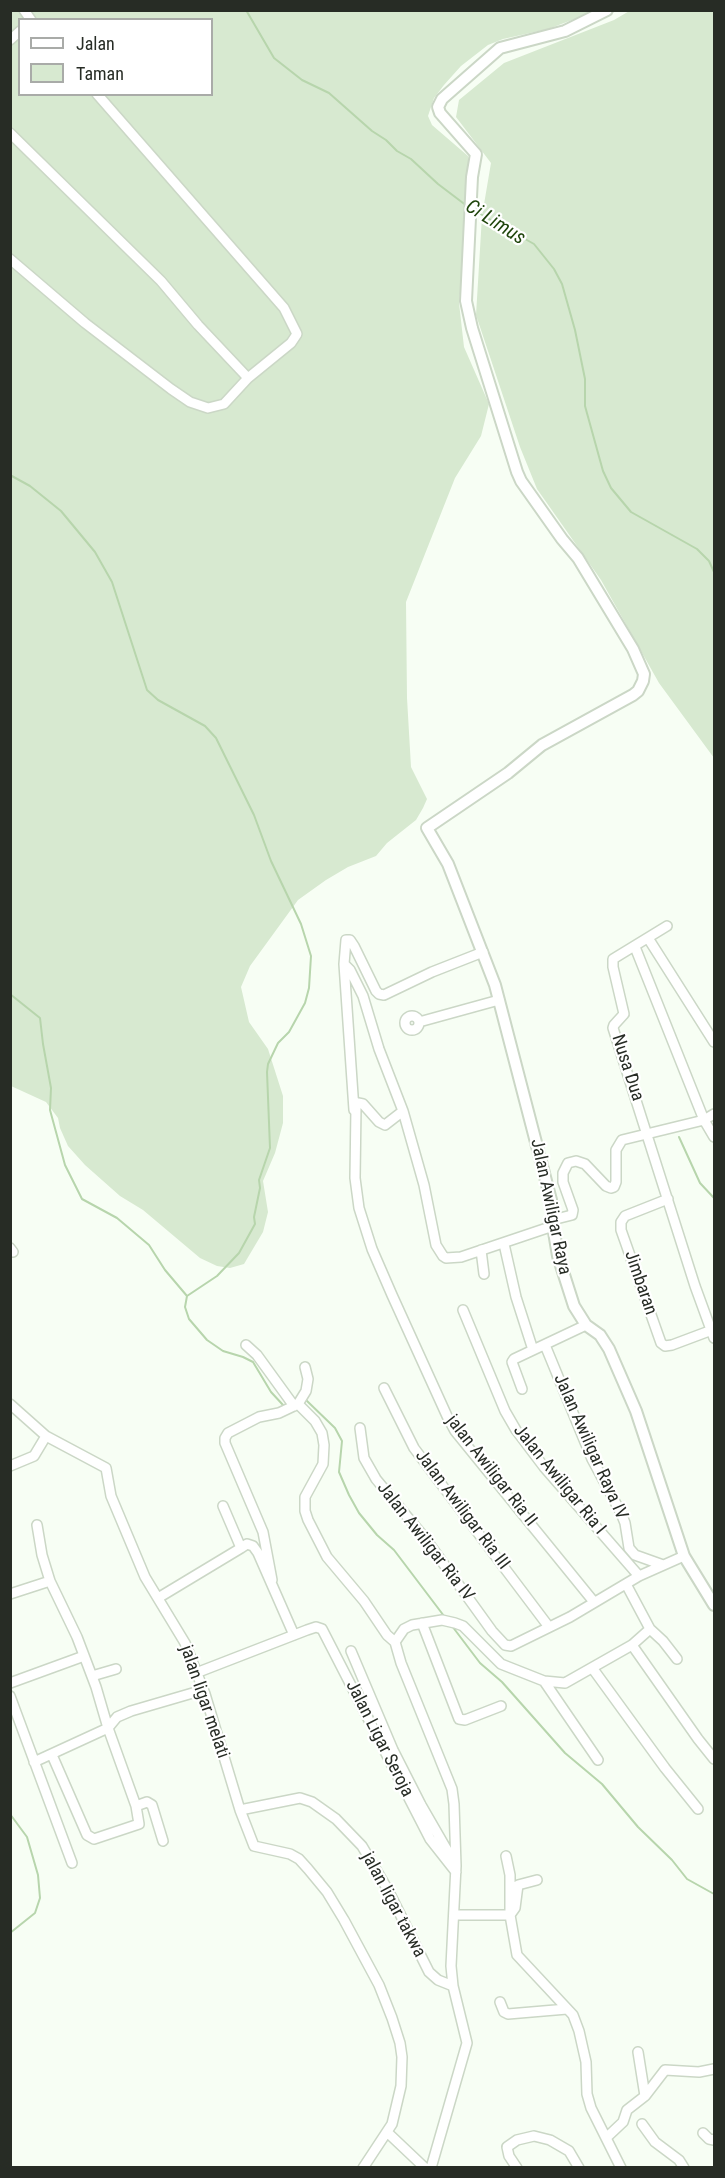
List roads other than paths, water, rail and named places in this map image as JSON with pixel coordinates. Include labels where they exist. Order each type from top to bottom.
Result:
[{"type":"street","name":"Jalan Awiligar Raya","points":[[607,10],[565,31],[504,46],[442,99],[438,107],[440,113],[476,154],[472,177],[466,301],[472,328],[517,472],[562,539],[578,558],[633,649],[644,674],[643,681],[638,692],[542,745],[508,773],[427,828],[448,864],[483,952],[499,1000],[551,1200],[552,1223],[562,1271],[574,1306],[586,1325],[604,1340],[621,1374],[636,1411],[684,1556],[714,1605]]},
{"type":"street","points":[[10,259],[85,322],[190,402],[208,408],[224,404],[248,378],[291,343],[297,334],[284,308],[99,96]]},
{"type":"street","points":[[10,133],[161,281],[198,325],[248,378]]},
{"type":"street","name":"Nusa Dua","points":[[648,1134],[613,1028],[624,1014],[613,959],[667,926]]},
{"type":"street","points":[[648,939],[714,1042]]},
{"type":"street","points":[[483,952],[432,972],[384,995],[376,991],[354,946],[350,940],[346,940],[344,964],[350,970],[363,996],[379,1049],[403,1111],[440,1254],[446,1258],[455,1258],[504,1244],[570,1217],[573,1210],[563,1182],[563,1173],[568,1163],[576,1161],[585,1164],[606,1186],[615,1187],[618,1144],[626,1139],[704,1120],[714,1114]]},
{"type":"street","points":[[635,947],[704,1120],[714,1137]]},
{"type":"street","name":"jalan Awiligar Ria II","points":[[344,964],[354,1110],[356,1195],[372,1249],[455,1431],[594,1602]]},
{"type":"street","points":[[419,1022],[499,1000]]},
{"type":"street","points":[[354,1110],[358,1103],[363,1104],[379,1122],[385,1125],[403,1111]]},
{"type":"street","name":"Jimbaran","points":[[648,1134],[713,1334],[665,1346],[661,1343],[621,1230],[621,1222],[625,1216],[668,1199]]},
{"type":"street","points":[[504,1244],[516,1297],[532,1350]]},
{"type":"street","points":[[481,1250],[484,1274]]},
{"type":"street","name":"Jalan Awiligar Ria I","points":[[463,1310],[505,1411],[516,1430],[544,1467],[639,1576]]},
{"type":"street","points":[[522,1389],[512,1361],[586,1325]]},
{"type":"street","points":[[246,1345],[257,1355],[296,1405],[315,1421],[322,1433],[323,1464],[305,1497],[304,1505],[308,1520],[327,1557],[387,1635],[395,1642],[401,1663],[452,1789],[456,1869],[452,1952],[453,1986],[466,2034],[467,2050],[431,2168]]},
{"type":"street","name":"Jalan Awiligar Raya IV","points":[[545,1345],[592,1459],[625,1522],[629,1548],[635,1555],[663,1565]]},
{"type":"street","points":[[272,1580],[263,1532],[225,1443],[225,1438],[228,1433],[259,1417],[279,1413],[296,1405],[306,1391],[308,1379],[305,1367]]},
{"type":"street","name":"Jalan Awiligar Ria III","points":[[384,1388],[414,1448],[549,1627]]},
{"type":"street","points":[[10,1404],[46,1436],[34,1456],[10,1466]]},
{"type":"street","name":"Jalan Awiligar Ria IV","points":[[360,1428],[364,1458],[376,1479],[425,1538],[502,1644],[509,1646],[549,1627]]},
{"type":"street","name":"jalan ligar melati","points":[[46,1436],[106,1468],[111,1496],[145,1577],[185,1643],[203,1690],[240,1810],[254,1846],[281,1851],[299,1859],[317,1879],[344,1920],[379,1986],[392,2018],[402,2057],[398,2102],[387,2132]]},
{"type":"street","points":[[223,1506],[241,1548]]},
{"type":"street","points":[[37,1525],[42,1556],[50,1581],[92,1676],[136,1806],[140,1821],[138,1825],[103,1837],[90,1838],[52,1755]]},
{"type":"street","points":[[158,1598],[248,1544],[253,1546],[272,1580],[294,1635],[196,1672]]},
{"type":"street","points":[[549,1627],[639,1576],[684,1556]]},
{"type":"street","points":[[10,1594],[50,1581]]},
{"type":"street","points":[[626,1584],[650,1629],[663,1641],[676,1659]]},
{"type":"street","points":[[395,1642],[404,1629],[442,1620],[462,1626],[497,1662],[544,1681],[565,1683],[632,1646],[650,1629]]},
{"type":"street","points":[[423,1623],[459,1719],[465,1720],[501,1706]]},
{"type":"street","name":"Jalan Ligar Seroja","points":[[294,1635],[316,1627],[322,1629],[430,1839],[456,1869]]},
{"type":"street","points":[[632,1646],[714,1759]]},
{"type":"street","points":[[351,1651],[402,1768],[456,1869]]},
{"type":"street","points":[[10,1683],[84,1656]]},
{"type":"street","points":[[92,1676],[116,1669]]},
{"type":"street","points":[[593,1669],[698,1809]]},
{"type":"street","points":[[544,1681],[598,1760]]},
{"type":"street","points":[[34,1762],[108,1728],[117,1717],[203,1690]]},
{"type":"street","points":[[10,1696],[72,1863]]},
{"type":"street","name":"jalan ligar takwa","points":[[240,1810],[300,1798],[312,1802],[336,1819],[362,1846],[388,1890],[429,1972],[438,1980],[453,1986]]},
{"type":"street","points":[[136,1806],[147,1802],[152,1805],[163,1841]]},
{"type":"street","points":[[506,1856],[510,1875],[510,1915],[517,1955],[573,2015],[586,2062],[587,2094],[598,2125],[621,2168]]},
{"type":"street","points":[[510,1915],[515,1908],[520,1883],[537,1880]]},
{"type":"street","points":[[455,1915],[510,1915]]},
{"type":"street","points":[[500,2002],[504,2012],[508,2014],[567,2009]]},
{"type":"street","points":[[638,2052],[645,2096]]},
{"type":"street","points":[[606,2138],[623,2122],[627,2110],[645,2096],[665,2070],[699,2072],[714,2068]]},
{"type":"street","points":[[642,2124],[655,2142],[679,2160],[684,2168]]},
{"type":"street","points":[[363,2168],[387,2132],[425,2168]]},
{"type":"street","points":[[704,2133],[709,2139],[714,2140]]},
{"type":"street","points":[[517,2168],[508,2156],[507,2147],[526,2137],[543,2137],[569,2151],[579,2168]]},
{"type":"waterway","name":"Ci Limus","points":[[246,10],[274,58],[302,80],[329,93],[372,131],[411,159],[467,206]]},
{"type":"waterway","name":"Ci Limus","points":[[475,211],[534,244],[554,269],[562,284],[575,330],[585,379],[585,406],[603,471],[611,488],[631,512],[697,549],[709,561],[714,572]]},
{"type":"waterway","points":[[10,475],[30,486],[61,511],[95,552],[112,582],[147,690],[158,700],[205,726],[216,738],[254,815],[271,861],[301,924],[311,956],[309,988],[305,1003],[289,1032],[278,1043],[268,1064],[270,1148],[259,1180],[255,1224],[239,1253],[217,1276],[187,1296],[185,1307],[189,1319],[207,1340],[223,1351],[253,1362],[271,1392],[283,1405],[288,1405]]},
{"type":"waterway","points":[[10,994],[40,1018],[51,1088],[50,1110],[65,1165],[82,1199],[117,1218],[149,1245],[165,1270],[187,1296]]},
{"type":"waterway","points":[[679,1137],[700,1183],[714,1198]]},
{"type":"waterway","points":[[306,1400],[335,1428],[342,1441],[339,1472],[359,1513],[377,1535],[394,1550],[444,1616]]},
{"type":"waterway","points":[[452,1626],[480,1663],[502,1682],[565,1753],[602,1784],[638,1827],[672,1860],[687,1879],[714,1894]]},
{"type":"waterway","points":[[10,1814],[27,1837],[38,1875],[40,1898],[35,1913],[10,1933]]}]
